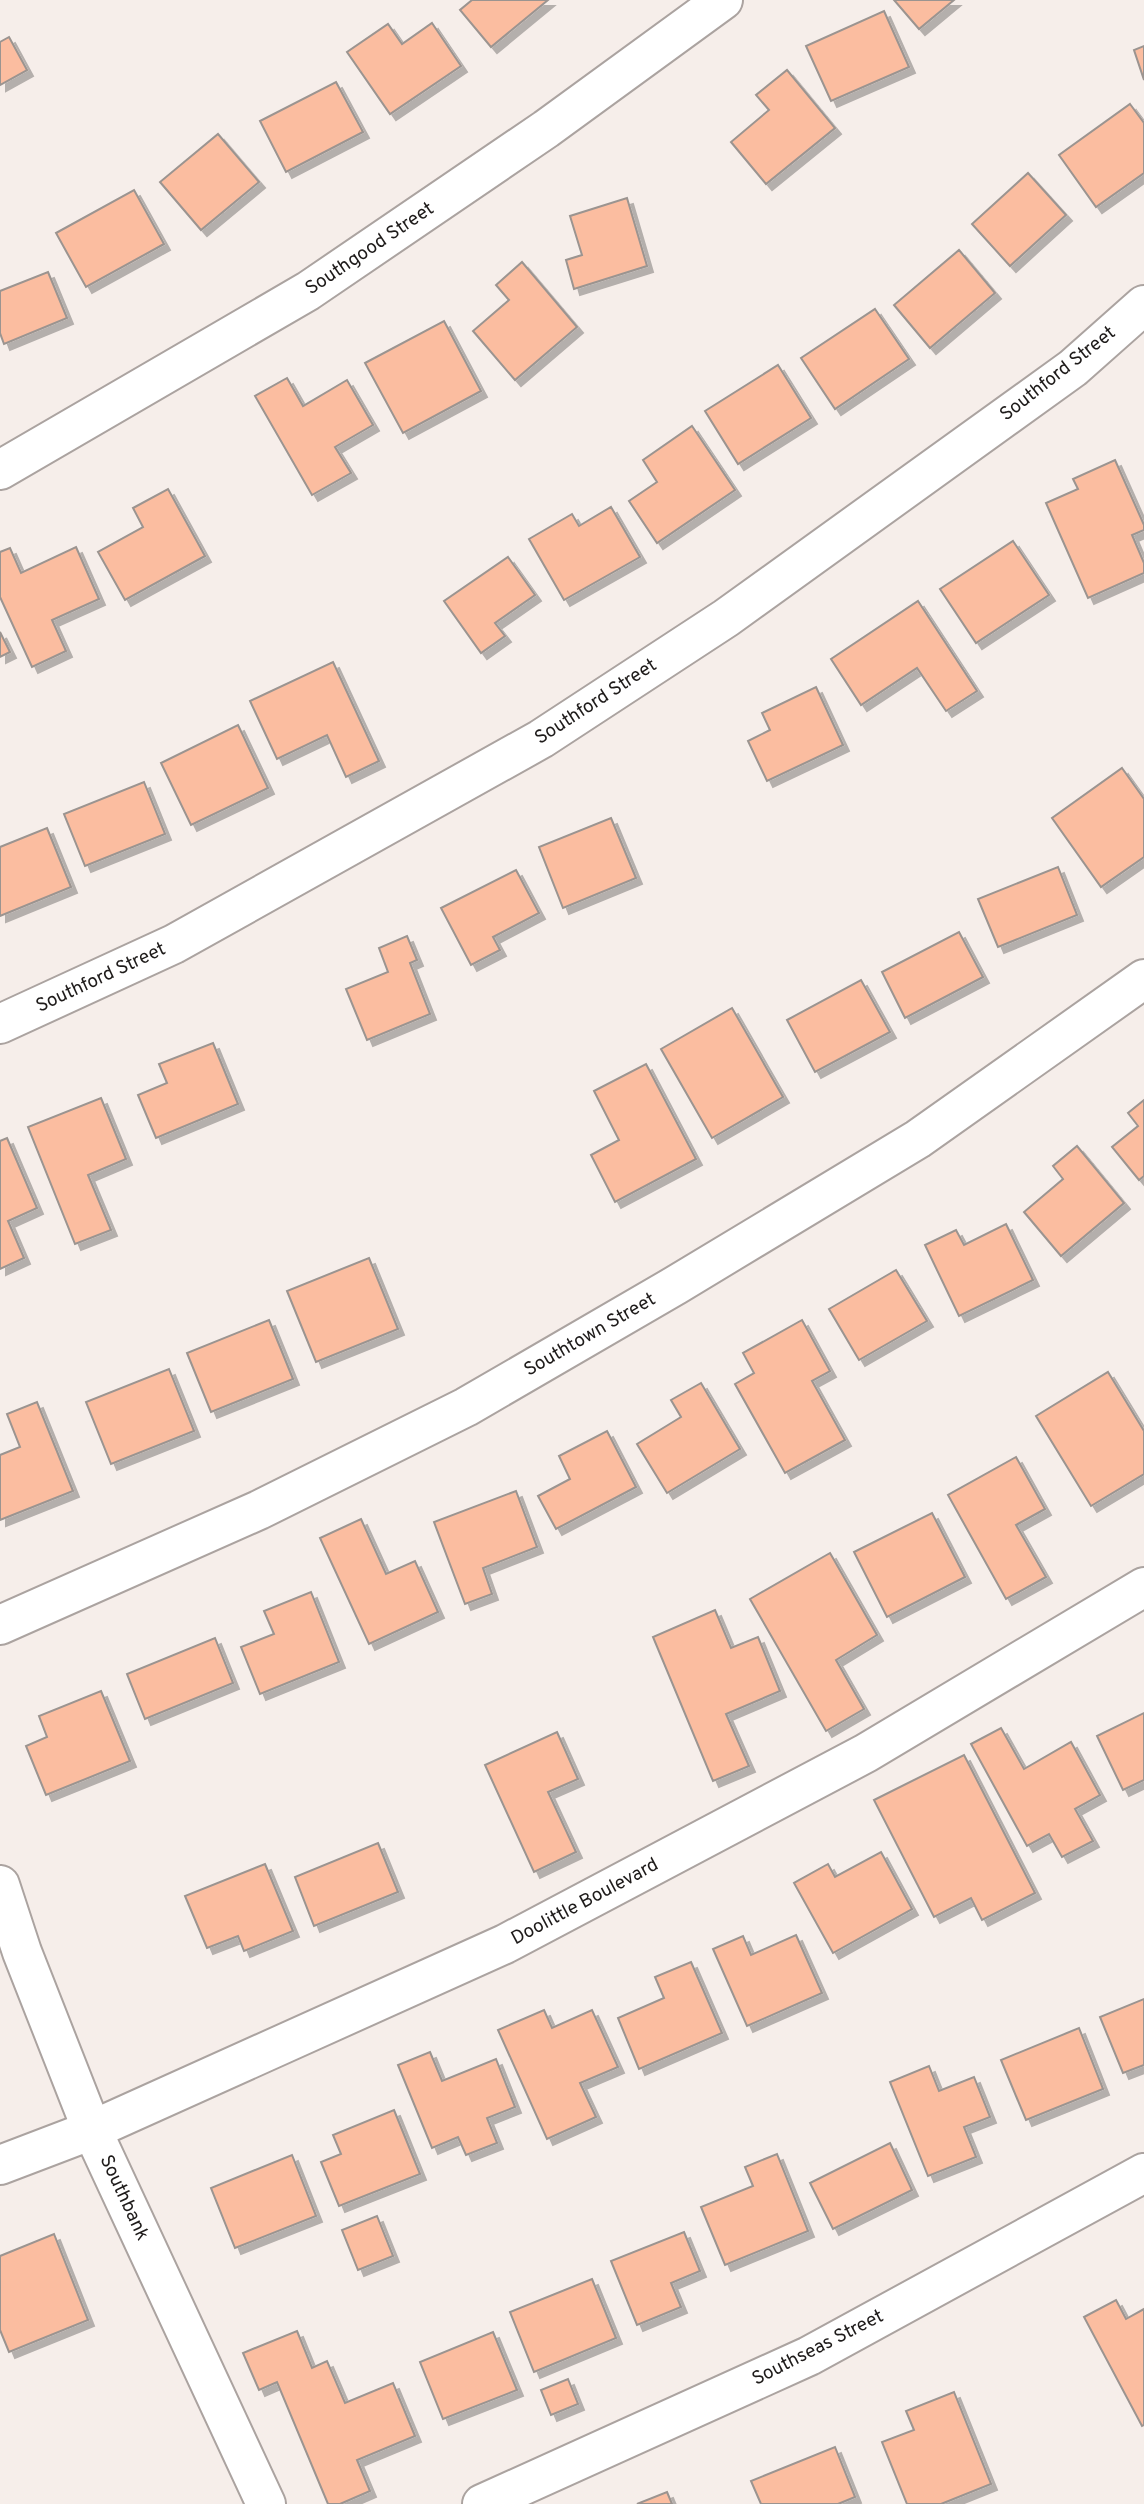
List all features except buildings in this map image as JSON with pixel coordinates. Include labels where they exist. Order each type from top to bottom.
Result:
[{"type":"street","name":"Southgood Street","points":[[0,470],[308,291],[547,129],[723,0]]},
{"type":"street","name":"Southford Street","points":[[0,1024],[174,944],[541,739],[749,602],[1073,368],[1144,304]]},
{"type":"street","name":"Southtown Street","points":[[0,1625],[260,1510],[466,1407],[676,1285],[918,1139],[1144,979]]},
{"type":"street","name":"Doolittle Boulevard","points":[[0,2165],[92,2130],[505,1944],[866,1753],[1144,1587]]},
{"type":"street","name":"Southbank","points":[[0,1885],[22,1952],[92,2130],[266,2504]]},
{"type":"street","name":"Southseas Street","points":[[482,2504],[809,2356],[1144,2174]]}]
